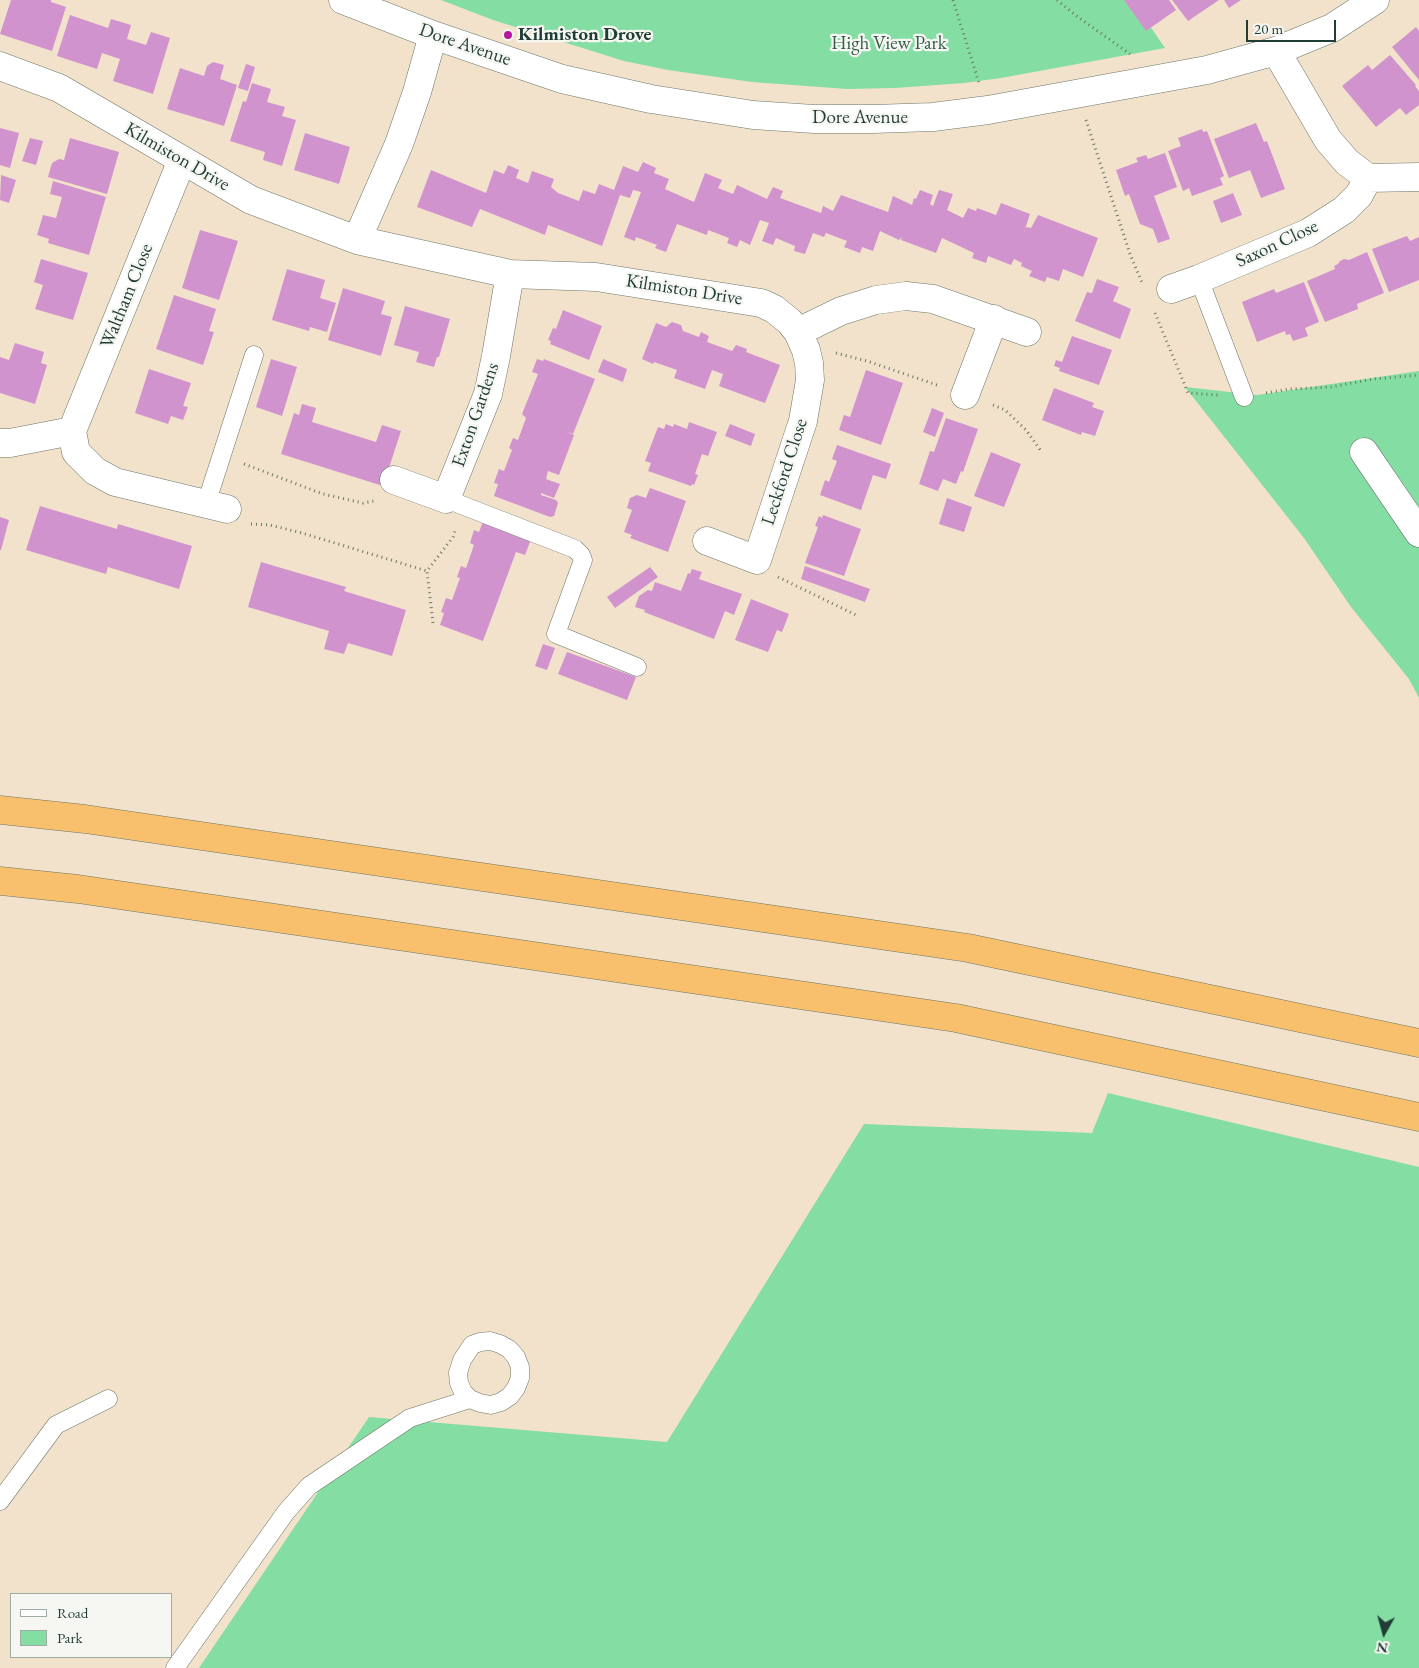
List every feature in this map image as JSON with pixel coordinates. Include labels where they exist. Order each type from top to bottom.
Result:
[{"type":"highway","points":[[0,810],[85,819],[968,948],[1419,1043]]},
{"type":"highway","points":[[0,880],[78,888],[956,1018],[1419,1117]]},
{"type":"street","name":"Dore Avenue","points":[[343,0],[433,35],[562,79],[651,99],[753,115],[814,119],[933,117],[988,110],[1207,70],[1276,51],[1332,28],[1375,0]]},
{"type":"street","points":[[357,240],[399,144],[417,92],[433,35]]},
{"type":"street","points":[[1276,51],[1328,140],[1347,162],[1368,178],[1419,177]]},
{"type":"street","name":"Kilmiston Drive","points":[[0,66],[59,88],[251,200],[357,240],[510,274],[596,277],[761,303],[774,309],[789,320],[802,341]]},
{"type":"street","name":"Waltham Close","points":[[72,431],[182,160]]},
{"type":"street","name":"Saxon Close","points":[[1171,289],[1200,279],[1308,232],[1344,210],[1359,195],[1368,178]]},
{"type":"street","name":"Exton Gardens","points":[[456,502],[488,394],[510,274]]},
{"type":"street","points":[[802,341],[841,311],[876,300],[906,296],[933,299],[1027,332]]},
{"type":"street","points":[[965,395],[994,319]]},
{"type":"street","name":"Leckford Close","points":[[757,560],[803,420],[810,380],[809,363],[802,341]]},
{"type":"street","points":[[0,443],[10,443],[72,431],[76,452],[95,471],[115,482],[217,506]]},
{"type":"street","points":[[1364,452],[1419,533]]},
{"type":"street","points":[[394,480],[456,502]]},
{"type":"street","points":[[707,542],[757,560]]},
{"type":"lane","points":[[1200,279],[1244,397]]},
{"type":"lane","points":[[217,506],[222,455],[254,355]]},
{"type":"lane","points":[[456,502],[575,549],[583,560],[556,634],[637,667]]},
{"type":"lane","points":[[0,1501],[56,1425],[108,1399]]},
{"type":"lane","points":[[175,1668],[286,1512],[309,1486],[410,1418],[470,1399]]},
{"type":"path","points":[[953,0],[988,110]]},
{"type":"path","points":[[1057,0],[1078,18],[1163,78]]},
{"type":"path","points":[[802,341],[867,361],[1005,410],[1026,430],[1042,451]]},
{"type":"path","points":[[1373,379],[1419,375]]},
{"type":"path","points":[[222,455],[323,494],[363,503],[385,500],[394,480]]},
{"type":"path","points":[[433,622],[426,571],[453,537],[456,502]]},
{"type":"path","points":[[217,506],[224,522],[270,525],[426,571]]},
{"type":"path","points":[[757,560],[770,573],[858,616]]},
{"type":"green space","name":"High View Park","points":[[441,0],[1132,0],[1165,48],[964,83],[847,89],[752,82],[668,70],[624,61],[493,20]]},
{"type":"green space","points":[[1419,371],[1419,698],[1409,679],[1351,607],[1304,538],[1185,387],[1257,395]]},
{"type":"green space","points":[[1108,1093],[1419,1167],[1419,1668],[199,1668],[369,1417],[667,1442],[864,1124],[1092,1133]]},
{"type":"building","points":[[11,0],[51,0],[51,2],[66,7],[52,51],[0,34]]},
{"type":"building","points":[[1124,0],[1169,0],[1176,10],[1146,31]]},
{"type":"building","points":[[1172,0],[1219,0],[1188,21]]},
{"type":"building","points":[[1224,0],[1241,0],[1229,8]]},
{"type":"building","points":[[70,15],[108,28],[111,19],[131,25],[127,39],[146,45],[151,32],[170,38],[153,94],[113,81],[120,59],[102,53],[97,69],[57,56]]},
{"type":"building","points":[[1416,27],[1419,31],[1419,80],[1392,47]]},
{"type":"building","points":[[1390,55],[1416,85],[1419,91],[1419,105],[1406,115],[1400,108],[1376,127],[1342,86],[1368,65],[1372,70]]},
{"type":"building","points":[[213,62],[224,65],[220,79],[237,85],[224,126],[167,109],[180,68],[204,76],[207,66]]},
{"type":"building","points":[[246,64],[255,67],[248,91],[238,88]]},
{"type":"building","points":[[252,83],[271,89],[267,102],[285,107],[282,116],[296,120],[282,166],[263,160],[265,152],[230,141],[243,101],[246,102]]},
{"type":"building","points":[[1256,123],[1264,142],[1267,141],[1285,189],[1261,198],[1250,170],[1229,178],[1214,139]]},
{"type":"building","points":[[0,128],[19,133],[10,168],[0,165]]},
{"type":"building","points":[[1202,129],[1203,132],[1207,131],[1224,176],[1220,178],[1223,185],[1192,196],[1189,188],[1183,191],[1168,151],[1181,146],[1178,138]]},
{"type":"building","points":[[305,133],[350,147],[339,184],[294,170]]},
{"type":"building","points":[[30,138],[43,141],[36,165],[22,161]]},
{"type":"building","points":[[70,138],[119,152],[107,194],[48,177],[52,163],[59,159],[64,160]]},
{"type":"building","points":[[1165,153],[1177,187],[1154,196],[1170,239],[1158,243],[1153,229],[1140,224],[1129,194],[1125,196],[1116,170],[1138,162],[1136,158],[1146,155],[1148,159]]},
{"type":"building","points":[[643,162],[656,168],[654,173],[669,179],[665,189],[694,202],[705,173],[722,180],[718,188],[733,194],[737,185],[767,199],[773,187],[783,191],[780,198],[821,213],[823,206],[833,211],[841,195],[888,212],[893,196],[912,205],[914,198],[916,199],[920,190],[933,195],[930,204],[933,206],[939,190],[953,194],[947,210],[963,218],[968,208],[976,211],[977,208],[996,215],[1001,203],[1030,214],[1023,235],[1026,227],[1031,228],[1038,215],[1098,238],[1083,277],[1063,269],[1059,281],[1047,277],[1045,282],[1029,276],[1032,271],[1021,266],[1022,263],[1014,259],[1011,265],[988,256],[986,263],[972,258],[974,253],[942,238],[936,253],[901,240],[902,237],[899,240],[880,231],[873,251],[862,247],[860,253],[844,247],[847,241],[826,233],[824,237],[813,233],[805,254],[794,251],[795,246],[776,238],[773,245],[762,241],[769,223],[760,220],[750,245],[740,240],[737,247],[727,243],[729,238],[708,230],[707,235],[677,224],[666,252],[655,248],[657,245],[636,237],[635,241],[624,237],[641,192],[633,190],[630,198],[620,195],[602,246],[548,225],[545,235],[480,209],[472,227],[417,207],[431,170],[486,193],[494,170],[504,174],[508,165],[519,170],[516,178],[528,183],[532,171],[554,179],[551,187],[558,193],[579,201],[583,190],[595,194],[599,184],[614,190],[623,166],[638,172]]},
{"type":"building","points":[[1,175],[16,180],[9,203],[0,200]]},
{"type":"building","points":[[53,181],[106,197],[89,255],[48,243],[49,239],[37,235],[43,215],[56,218],[62,197],[50,194]]},
{"type":"building","points":[[1233,193],[1242,215],[1221,223],[1213,201]]},
{"type":"building","points":[[200,230],[238,241],[219,300],[182,288]]},
{"type":"building","points":[[1407,236],[1410,241],[1419,237],[1419,280],[1389,292],[1372,249]]},
{"type":"building","points":[[1367,252],[1384,293],[1357,304],[1358,309],[1325,322],[1307,281],[1335,269],[1334,266],[1344,259],[1349,260]]},
{"type":"building","points":[[41,259],[88,273],[73,320],[35,309],[43,285],[34,282]]},
{"type":"building","points":[[287,269],[325,280],[320,298],[336,303],[327,332],[310,327],[309,331],[272,320]]},
{"type":"building","points":[[1097,279],[1119,287],[1113,301],[1131,309],[1120,339],[1075,321],[1087,292],[1092,293]]},
{"type":"building","points":[[1304,282],[1319,322],[1305,328],[1308,336],[1293,341],[1290,334],[1286,335],[1285,331],[1257,342],[1242,302],[1274,289],[1276,293]]},
{"type":"building","points":[[343,288],[385,301],[381,314],[392,317],[381,356],[328,340]]},
{"type":"building","points":[[174,295],[216,309],[209,331],[214,332],[203,365],[156,349]]},
{"type":"building","points":[[405,306],[450,319],[439,357],[437,357],[434,367],[416,362],[419,352],[394,345]]},
{"type":"building","points":[[563,310],[602,326],[589,360],[550,344],[551,341],[548,340],[553,328],[556,329]]},
{"type":"building","points":[[672,322],[681,325],[683,331],[699,337],[701,332],[709,336],[707,342],[732,351],[736,345],[747,349],[746,352],[780,365],[765,403],[719,386],[723,374],[712,370],[705,389],[674,378],[677,370],[642,359],[656,323],[666,327]]},
{"type":"building","points":[[1072,336],[1112,350],[1099,385],[1059,371],[1060,368],[1054,366],[1056,360],[1062,362]]},
{"type":"building","points":[[15,343],[44,352],[41,363],[47,365],[35,404],[0,393],[0,357],[9,360]]},
{"type":"building","points":[[271,359],[297,367],[282,416],[256,407]]},
{"type":"building","points":[[537,359],[543,361],[544,359],[595,379],[573,434],[564,431],[574,435],[559,475],[548,471],[546,479],[560,484],[554,498],[541,493],[541,495],[556,500],[558,503],[554,516],[550,517],[494,496],[498,484],[494,483],[499,469],[504,471],[512,450],[509,448],[513,438],[518,440],[526,418],[522,414],[538,374],[532,372]]},
{"type":"building","points":[[603,359],[627,369],[623,382],[598,372]]},
{"type":"building","points":[[149,369],[191,383],[183,406],[188,407],[183,420],[171,416],[168,424],[135,413]]},
{"type":"building","points":[[866,370],[903,383],[881,445],[839,430],[844,415],[850,417]]},
{"type":"building","points":[[1054,388],[1094,403],[1092,407],[1104,411],[1095,436],[1082,432],[1081,435],[1042,420]]},
{"type":"building","points":[[302,404],[316,408],[312,422],[376,442],[382,425],[401,431],[383,486],[281,454],[294,413],[299,415]]},
{"type":"building","points":[[932,408],[944,413],[935,437],[923,432]]},
{"type":"building","points":[[946,418],[978,429],[963,472],[961,471],[956,484],[943,479],[938,491],[919,484],[930,451],[934,452]]},
{"type":"building","points":[[689,422],[717,432],[708,456],[702,454],[695,474],[698,475],[694,485],[692,484],[691,486],[648,471],[651,463],[645,461],[658,427],[664,429],[666,424],[673,427],[674,424],[687,429]]},
{"type":"building","points":[[730,424],[755,434],[751,446],[725,436]]},
{"type":"building","points":[[837,445],[891,464],[886,479],[873,475],[861,510],[820,495],[825,480],[829,482],[837,461],[832,459]]},
{"type":"building","points":[[991,452],[1021,464],[1004,507],[974,496]]},
{"type":"building","points":[[650,488],[686,501],[668,552],[630,538],[632,535],[624,532],[632,510],[627,508],[630,498],[637,495],[646,498]]},
{"type":"building","points":[[947,498],[972,507],[964,532],[939,524]]},
{"type":"building","points":[[40,506],[117,529],[118,524],[192,546],[179,589],[108,567],[106,574],[26,550]]},
{"type":"building","points":[[823,515],[861,529],[844,576],[805,563],[818,527],[815,526],[819,516],[822,518]]},
{"type":"building","points":[[485,516],[533,534],[525,555],[516,552],[483,641],[440,625],[444,613],[441,612],[446,598],[452,600],[460,578],[457,577],[461,566],[466,568],[474,545],[470,543],[474,530],[479,532]]},
{"type":"building","points":[[0,517],[9,520],[1,550],[0,550]]},
{"type":"building","points":[[261,562],[346,587],[344,591],[406,610],[392,656],[348,643],[344,654],[324,649],[329,631],[248,607]]},
{"type":"building","points":[[805,566],[870,589],[865,602],[801,579]]},
{"type":"building","points":[[650,567],[658,577],[615,608],[607,597]]},
{"type":"building","points":[[692,569],[702,572],[699,579],[742,594],[734,615],[725,611],[714,639],[635,607],[639,596],[648,590],[652,591],[655,582],[681,591],[688,573],[690,574]]},
{"type":"building","points":[[751,599],[789,614],[782,632],[777,630],[768,652],[735,640]]},
{"type":"building","points":[[543,644],[555,648],[547,670],[535,666]]},
{"type":"building","points":[[567,652],[636,677],[627,700],[558,674]]},
{"type":"place","name":"Kilmiston Drove","points":[[508,35]]}]
